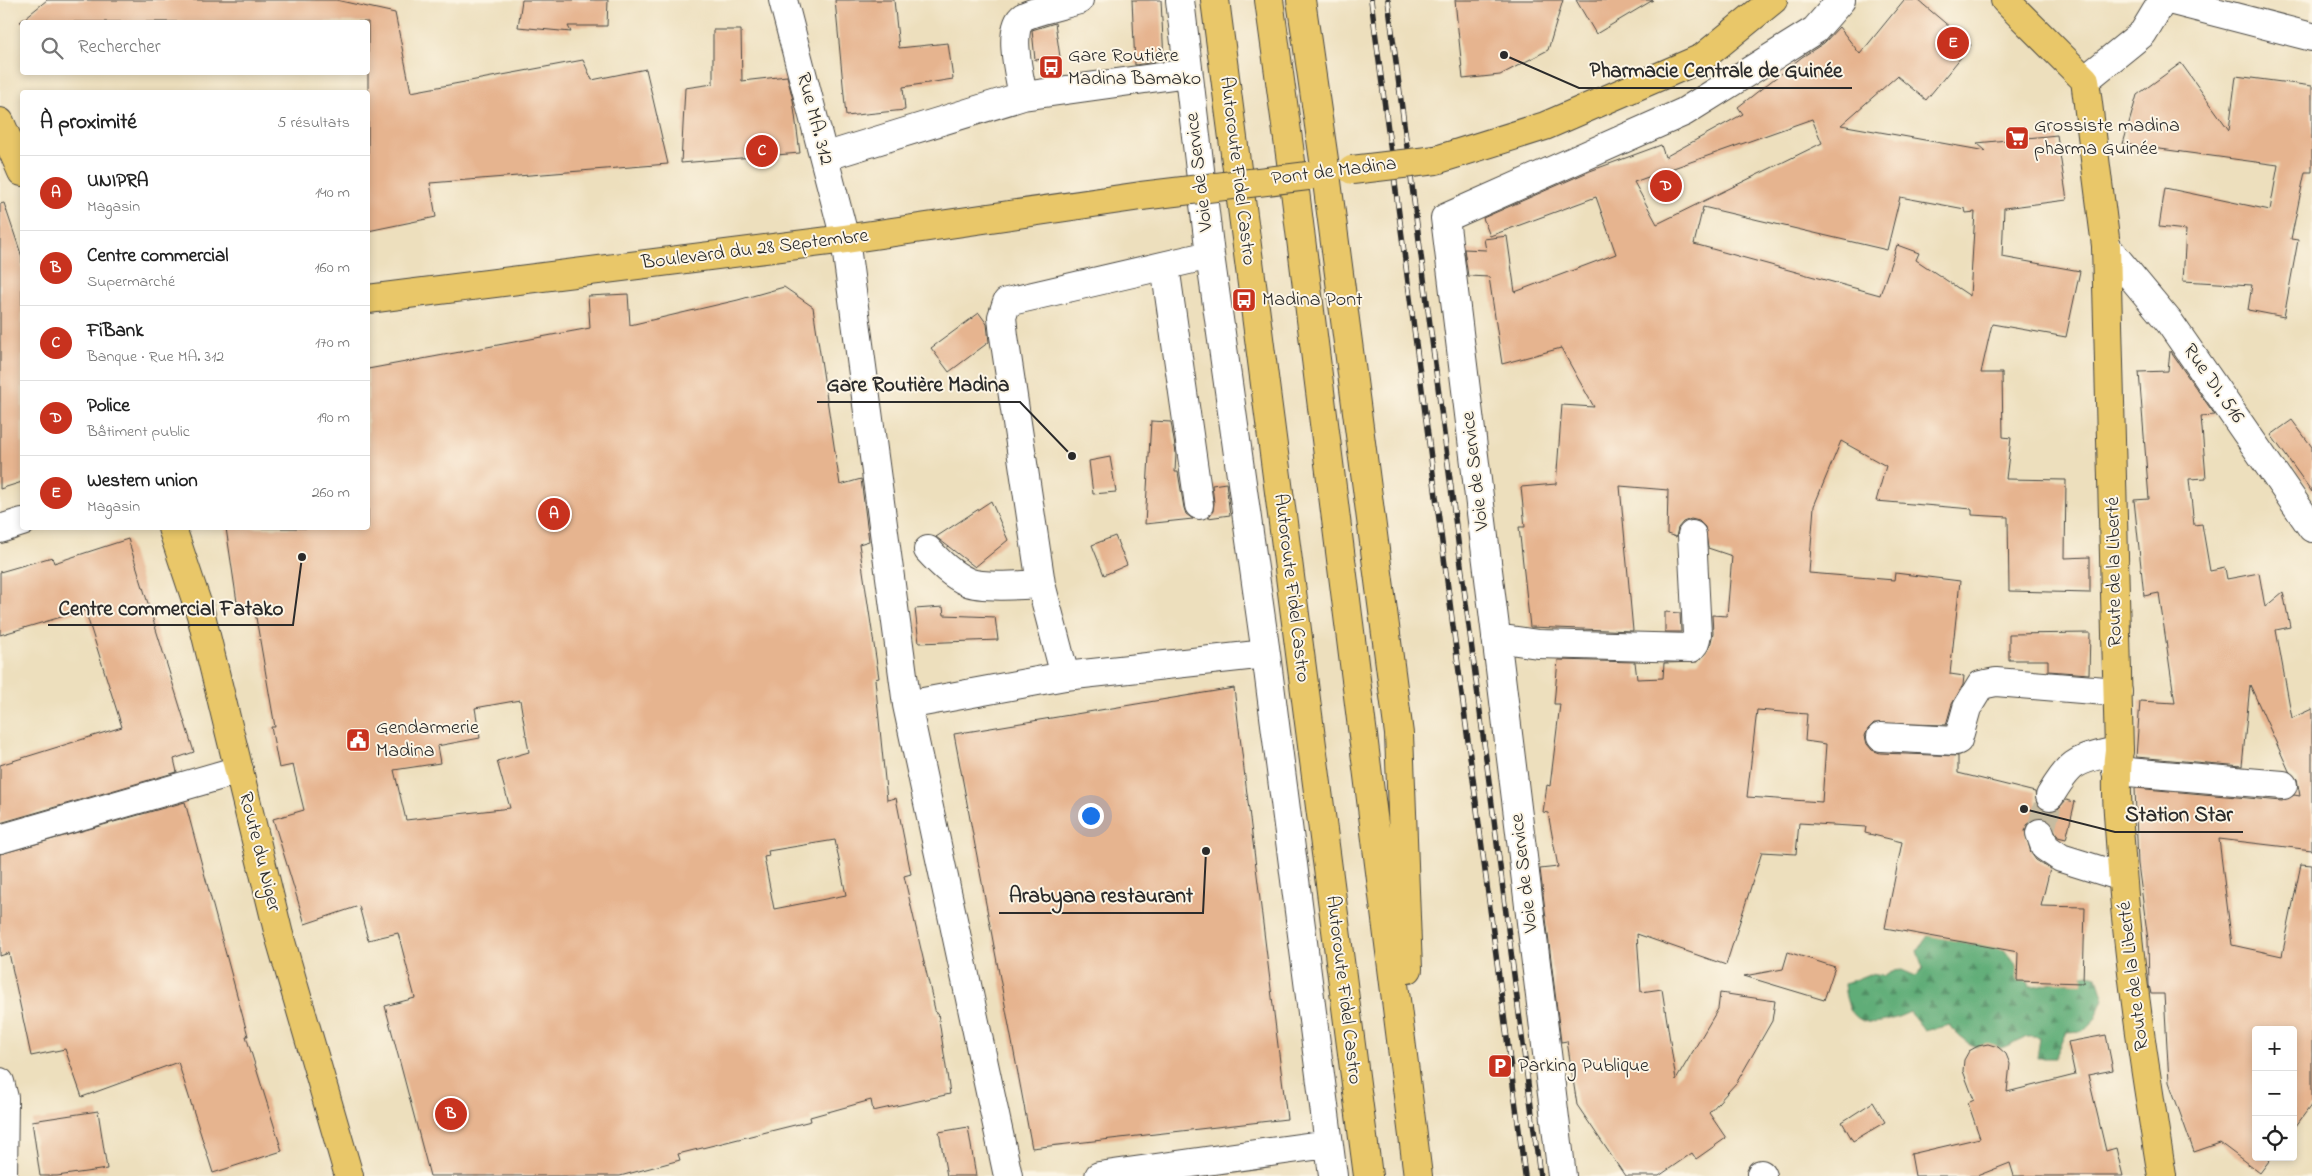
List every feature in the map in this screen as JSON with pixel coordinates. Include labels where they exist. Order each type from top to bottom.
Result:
[{"type":"main road","name":"Autoroute Fidel Castro","points":[[1215,0],[1368,1176]]},
{"type":"main road","points":[[1269,0],[1417,1165]]},
{"type":"main road","points":[[1301,0],[1317,175],[1400,734],[1417,1165]]},
{"type":"main road","name":"Pont de Madina","points":[[1141,196],[1436,160],[1545,126],[1702,58],[1773,0]]},
{"type":"main road","points":[[2005,0],[2085,80]]},
{"type":"main road","name":"Route de la Liberté","points":[[2085,80],[2106,246],[2122,877],[2136,1012],[2162,1176]]},
{"type":"main road","points":[[0,122],[20,167]]},
{"type":"main road","name":"Boulevard du 28 Septembre","points":[[370,299],[845,239],[1141,196]]},
{"type":"main road","name":"Route du Niger","points":[[173,530],[201,615],[279,935],[348,1175]]},
{"type":"street","name":"Rue MA. 312","points":[[783,0],[845,239],[908,705],[1008,1176]]},
{"type":"street","points":[[1022,96],[1014,37],[1016,25],[1023,17],[1079,0]]},
{"type":"street","name":"Voie de Service","points":[[1180,0],[1210,254],[1266,654],[1332,1176]]},
{"type":"street","name":"Voie de Service","points":[[1562,1176],[1446,218],[1684,112],[1815,30],[1841,0]]},
{"type":"street","points":[[2085,80],[2143,33],[2163,0]]},
{"type":"street","points":[[2169,0],[2312,37]]},
{"type":"street","points":[[824,157],[1022,96],[1188,73]]},
{"type":"street","name":"Rue DI. 516","points":[[2106,246],[2170,323],[2312,528]]},
{"type":"street","points":[[1065,676],[1041,584],[1004,336],[1002,318],[1007,302],[1210,254]]},
{"type":"street","points":[[1165,266],[1199,505]]},
{"type":"street","points":[[0,529],[20,523]]},
{"type":"street","points":[[1496,638],[1538,644],[1690,648],[1695,643],[1697,634],[1692,535]]},
{"type":"street","points":[[928,550],[942,565],[969,583],[1022,586],[1041,584]]},
{"type":"street","points":[[908,705],[1065,676],[1266,654]]},
{"type":"street","points":[[1881,737],[1958,740],[1967,708],[1980,685],[1996,682],[2118,692]]},
{"type":"street","points":[[2050,796],[2062,774],[2076,762],[2118,761],[2283,785]]},
{"type":"street","points":[[0,839],[239,770]]},
{"type":"street","points":[[2040,832],[2045,847],[2060,858],[2122,877]]},
{"type":"street","points":[[0,1082],[4,1098],[3,1176]]},
{"type":"street","points":[[1099,1176],[1328,1144]]},
{"type":"green space","points":[[1930,933],[2002,947],[2023,974],[2029,986],[2038,986],[2079,975],[2097,977],[2104,999],[2096,1018],[2083,1031],[2067,1032],[2055,1058],[2037,1058],[2040,1038],[2029,1037],[2004,1047],[1988,1049],[1966,1042],[1949,1025],[1925,1031],[1910,1012],[1875,1023],[1865,1022],[1857,1018],[1851,1010],[1844,984],[1869,974],[1883,976],[1892,971],[1902,970],[1916,976],[1923,968],[1917,951]]},
{"type":"building","points":[[47,0],[336,0],[395,13],[411,92],[583,60],[592,80],[646,69],[668,164],[430,183],[436,217],[370,231],[370,90],[368,90],[368,75],[370,75],[370,20],[22,20]]},
{"type":"building","points":[[522,0],[608,0],[607,26],[568,26],[571,32],[518,27]]},
{"type":"building","points":[[835,0],[894,0],[899,48],[948,43],[953,79],[903,87],[905,110],[846,116]]},
{"type":"building","points":[[1132,0],[1161,0],[1164,61],[1135,65]]},
{"type":"building","points":[[1455,0],[1563,0],[1548,50],[1500,75],[1463,79]]},
{"type":"building","points":[[1576,0],[1653,0],[1596,34]]},
{"type":"building","points":[[1904,0],[1918,0],[1971,45],[1926,100],[1897,76],[1841,125],[1986,151],[1977,143],[2057,135],[2067,200],[2004,208],[2002,257],[2080,271],[2066,337],[1992,324],[1981,373],[2002,373],[2003,437],[2011,438],[2006,479],[2066,480],[2065,558],[2090,557],[2090,593],[2009,591],[2008,517],[1972,515],[1972,509],[1876,501],[1886,466],[1841,441],[1814,506],[1809,573],[1894,580],[1895,573],[1960,581],[1950,674],[1964,676],[1963,685],[1952,704],[1946,725],[1874,723],[1868,729],[1865,736],[1867,744],[1872,750],[1880,753],[1958,756],[1958,773],[2035,792],[2037,804],[2049,812],[2058,809],[2066,800],[2075,802],[2066,839],[2058,837],[2050,821],[2043,818],[2035,818],[2028,823],[2025,831],[2031,853],[2036,860],[2050,869],[2041,906],[2085,907],[2083,983],[2017,981],[2018,952],[1885,928],[1902,842],[1865,833],[1866,827],[1799,823],[1796,854],[1762,852],[1726,965],[1637,934],[1641,992],[1662,989],[1676,1080],[1718,1009],[1720,993],[1775,1001],[1772,1021],[1737,1082],[1709,1113],[1726,1138],[1696,1159],[1692,1153],[1659,1176],[1625,1176],[1577,1105],[1567,1041],[1561,1042],[1540,869],[1558,867],[1548,813],[1543,812],[1547,785],[1550,786],[1560,704],[1554,704],[1558,660],[1635,662],[1637,679],[1663,678],[1664,663],[1698,662],[1710,646],[1713,633],[1712,615],[1727,616],[1732,556],[1708,548],[1705,527],[1699,521],[1691,519],[1683,522],[1678,528],[1676,537],[1667,534],[1668,490],[1620,486],[1633,631],[1530,627],[1519,527],[1525,527],[1521,487],[1556,484],[1562,405],[1594,407],[1561,348],[1502,364],[1489,277],[1468,276],[1464,249],[1486,250],[1484,239],[1507,236],[1515,292],[1616,254],[1596,197],[1490,236],[1483,218],[1590,171],[1661,145],[1665,157],[1743,114],[1738,107],[1802,57],[1824,43],[1839,27],[1860,54]],"holes":[[[1812,119],[1822,143],[1657,224],[1634,182]],[[1900,197],[1965,209],[1966,213],[1975,212],[1970,296],[1916,260],[1919,253],[1897,245],[1880,295],[1694,244],[1703,207],[1887,250]],[[1757,710],[1807,714],[1805,741],[1826,744],[1822,802],[1747,797]]]},
{"type":"building","points":[[1055,23],[1060,57],[1035,60],[1032,30]]},
{"type":"building","points":[[713,30],[741,30],[742,81],[787,76],[793,100],[800,153],[681,163],[685,88],[713,84]]},
{"type":"building","points":[[2181,63],[2229,130],[2236,76],[2312,86],[2312,172],[2305,172],[2291,239],[2298,240],[2284,317],[2248,310],[2252,285],[2183,281],[2186,230],[2159,227],[2165,188],[2270,210],[2278,165],[2123,144],[2137,95]]},
{"type":"building","points":[[4,203],[20,251],[20,483],[0,489],[0,204]]},
{"type":"building","points":[[784,287],[813,307],[840,485],[861,479],[869,541],[859,544],[879,678],[875,679],[887,800],[896,798],[911,874],[904,876],[936,1014],[938,1013],[950,1094],[873,1111],[871,1100],[810,1117],[811,1121],[678,1154],[680,1160],[620,1176],[430,1176],[385,1006],[415,998],[398,933],[368,940],[359,906],[305,924],[273,819],[304,810],[293,765],[279,768],[271,727],[275,727],[254,606],[238,609],[226,530],[370,530],[370,369],[590,328],[588,296],[628,294],[630,325],[738,300]],"holes":[[[520,700],[529,752],[497,761],[510,808],[406,820],[394,770],[440,763],[437,746],[480,738],[475,708]],[[835,840],[846,895],[774,909],[764,857],[769,856],[768,851]]]},
{"type":"building","points":[[979,313],[987,324],[989,342],[949,372],[931,348]]},
{"type":"building","points":[[2170,351],[2215,415],[2201,416],[2206,478],[2189,479],[2194,525],[2202,524],[2210,571],[2225,568],[2227,579],[2259,573],[2265,607],[2283,592],[2290,627],[2276,630],[2292,718],[2312,709],[2312,850],[2219,839],[2232,945],[2282,956],[2301,864],[2312,865],[2312,1104],[2297,1125],[2297,1026],[2252,1026],[2252,1161],[2269,1161],[2260,1173],[2220,1143],[2194,1152],[2169,1082],[2164,994],[2151,994],[2149,985],[2148,940],[2138,864],[2135,788],[2282,801],[2294,795],[2300,796],[2297,779],[2289,771],[2250,685],[2242,766],[2136,757],[2140,701],[2175,703],[2159,593],[2144,596],[2134,500],[2149,499],[2139,372],[2168,371]]},
{"type":"building","points":[[2292,420],[2312,447],[2312,492],[2271,435]]},
{"type":"building","points":[[1151,421],[1171,422],[1176,453],[1175,472],[1178,472],[1186,514],[1193,519],[1145,524]]},
{"type":"building","points":[[1110,457],[1116,492],[1093,494],[1089,461]]},
{"type":"building","points":[[1226,483],[1230,515],[1208,518],[1213,511],[1214,503],[1212,485]]},
{"type":"building","points":[[991,501],[1008,540],[975,567],[936,537]]},
{"type":"building","points":[[1115,536],[1127,565],[1104,575],[1092,545]]},
{"type":"building","points":[[128,539],[194,752],[174,759],[177,772],[0,823],[0,765],[122,727],[85,610],[0,635],[0,572],[52,557],[54,563]]},
{"type":"building","points":[[943,607],[944,615],[995,617],[998,640],[919,643],[915,609]]},
{"type":"building","points":[[1665,612],[1680,613],[1681,632],[1665,632]]},
{"type":"building","points":[[2090,633],[2089,674],[2048,671],[2048,660],[2009,660],[2009,634]]},
{"type":"building","points":[[1234,688],[1287,1119],[1032,1148],[954,734]]},
{"type":"building","points":[[185,802],[248,1036],[246,1036],[282,1151],[213,1173],[178,1062],[82,1097],[65,1049],[31,1056],[9,953],[0,956],[0,854]]},
{"type":"building","points":[[1788,952],[1835,967],[1824,1000],[1744,976],[1783,969]]},
{"type":"building","points":[[2106,1035],[2113,1070],[2088,1075],[2106,1151],[2116,1148],[2123,1176],[2014,1176],[2010,1163],[1977,1176],[1915,1176],[1911,1154],[1980,1138],[1968,1103],[1974,1100],[1963,1071],[1964,1060],[1969,1051],[1978,1046],[1988,1044],[1998,1047],[2006,1054],[2010,1064],[2007,1092],[2075,1075],[2068,1042]]},
{"type":"building","points":[[1873,1102],[1885,1122],[1853,1141],[1842,1122]]},
{"type":"building","points":[[98,1111],[107,1169],[57,1176],[40,1176],[32,1121]]},
{"type":"building","points":[[968,1127],[976,1176],[947,1176],[939,1132]]},
{"type":"tunnel","points":[[2040,833],[2050,796]]},
{"type":"railway","points":[[1371,0],[1525,1176]]},
{"type":"railway","points":[[1388,0],[1540,1176]]},
{"type":"place","name":"Western union","points":[[1953,43]]},
{"type":"place","name":"Pharmacie Centrale de Guinée","points":[[1504,55]]},
{"type":"place","name":"Gare Routière Madina Bamako","points":[[1051,67]]},
{"type":"place","name":"Grossiste madina pharma Guinée","points":[[2017,138]]},
{"type":"place","name":"FiBank","points":[[762,151]]},
{"type":"place","name":"Police","points":[[1666,186]]},
{"type":"place","name":"Madina Pont","points":[[1244,300]]},
{"type":"place","name":"Gare Routière Madina","points":[[1072,456]]},
{"type":"place","name":"UNIPRA","points":[[554,514]]},
{"type":"place","name":"Centre commercial Fatako","points":[[302,557]]},
{"type":"place","name":"Gendarmerie Madina","points":[[358,740]]},
{"type":"place","name":"Station Star","points":[[2024,809]]},
{"type":"place","name":"Arabyana restaurant","points":[[1206,851]]},
{"type":"place","name":"Parking Publique","points":[[1500,1066]]},
{"type":"place","name":"Centre commercial","points":[[451,1114]]}]
